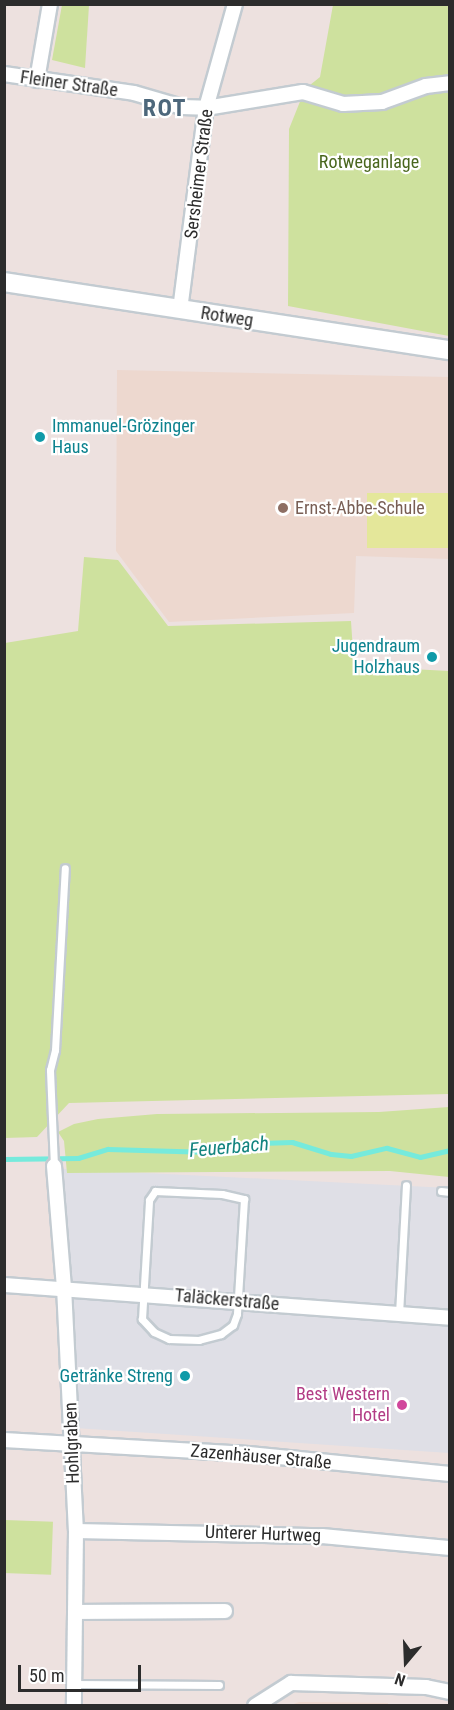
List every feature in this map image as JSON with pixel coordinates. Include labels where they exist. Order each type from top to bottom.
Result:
[{"type":"main road","name":"Rotweg","points":[[4,282],[450,350]]},
{"type":"street","points":[[37,80],[50,4]]},
{"type":"street","name":"Sersheimer Straße","points":[[180,310],[206,108],[235,4]]},
{"type":"street","name":"Fleiner Straße","points":[[4,74],[134,93],[182,107],[206,108],[303,93],[343,104],[382,102],[426,86],[450,83]]},
{"type":"street","name":"Hohlgraben","points":[[54,1166],[64,1287],[76,1531],[77,1612],[74,1706]]},
{"type":"street","name":"Taläckerstraße","points":[[4,1285],[64,1287],[450,1318]]},
{"type":"street","name":"Zazenhäuser Straße","points":[[4,1440],[249,1455],[450,1474]]},
{"type":"street","name":"Unterer Hurtweg","points":[[76,1531],[327,1536],[450,1548]]},
{"type":"street","points":[[77,1612],[225,1611]]},
{"type":"street","points":[[255,1706],[291,1683],[426,1687],[450,1692]]},
{"type":"lane","points":[[54,1166],[50,1070],[56,1050],[65,868]]},
{"type":"lane","points":[[399,1314],[406,1185]]},
{"type":"lane","points":[[156,1191],[222,1194],[244,1199],[238,1301],[233,1325],[221,1334],[199,1340],[169,1339],[142,1319],[142,1293],[151,1195],[156,1191]]},
{"type":"lane","points":[[74,1684],[219,1685]]},
{"type":"shaded area","name":"Ernst-Abbe-Schule","points":[[117,370],[449,377],[449,559],[356,556],[354,613],[169,622],[116,551]]},
{"type":"shaded area","points":[[46,1168],[449,1188],[449,1453],[75,1428]]},
{"type":"shaded area","points":[[299,1702],[388,1703],[388,1705],[291,1705]]},
{"type":"green space","points":[[62,5],[89,5],[85,68],[52,60]]},
{"type":"green space","name":"Rotweganlage","points":[[333,5],[449,5],[449,336],[288,306],[289,129],[305,89],[320,77]]},
{"type":"green space","points":[[367,493],[449,493],[449,548],[367,548]]},
{"type":"green space","points":[[84,557],[118,560],[168,626],[351,621],[354,666],[449,671],[449,1094],[69,1103],[37,1137],[5,1138],[5,643],[78,631]]},
{"type":"green space","points":[[449,1107],[449,1177],[390,1171],[67,1173],[64,1141],[58,1132],[74,1124],[98,1119],[157,1114],[379,1112]]},
{"type":"green space","points":[[5,1520],[53,1522],[51,1575],[4,1573]]},
{"type":"waterway","name":"Feuerbach","points":[[4,1159],[78,1158],[108,1149],[210,1152],[260,1143],[292,1142],[331,1154],[351,1156],[387,1148],[420,1157],[450,1150]]},
{"type":"place","name":"Immanuel-Grözinger Haus","points":[[40,437]]},
{"type":"place","name":"Ernst-Abbe-Schule","points":[[283,508]]},
{"type":"place","name":"Jugendraum Holzhaus","points":[[432,657]]},
{"type":"place","name":"Getränke Streng","points":[[185,1376]]},
{"type":"place","name":"Best Western Hotel","points":[[402,1405]]},
{"type":"district","name":"ROT","points":[[165,109]]}]
